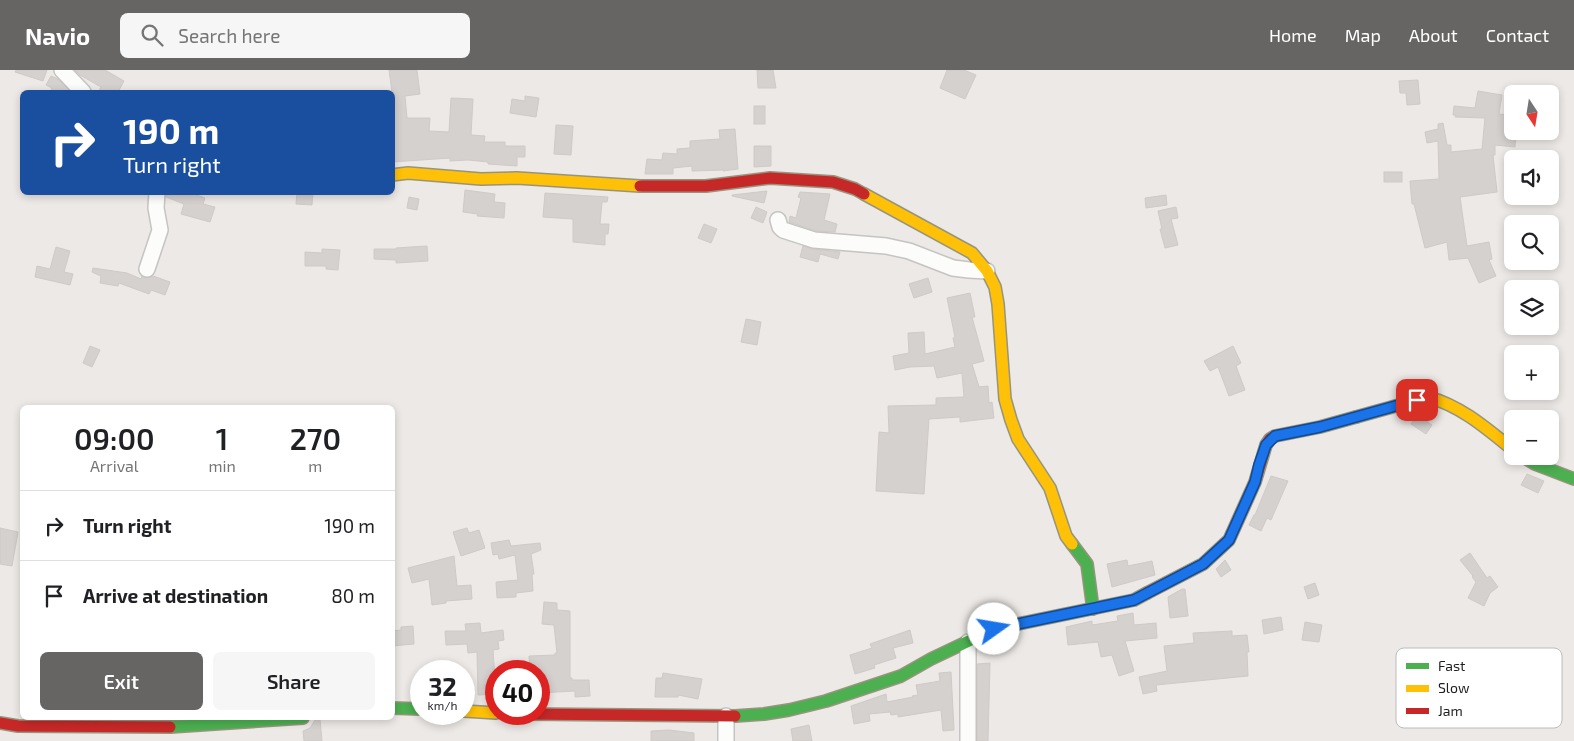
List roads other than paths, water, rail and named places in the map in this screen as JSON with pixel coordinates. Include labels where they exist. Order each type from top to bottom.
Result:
[{"type":"street","points":[[62,70],[81,90]]},
{"type":"street","points":[[395,174],[481,179],[517,178],[625,186],[706,186],[770,178],[833,182],[855,189],[972,253],[987,271],[995,287],[1005,399],[1011,420],[1018,438],[1050,488],[1066,536],[1086,564],[1093,609]]},
{"type":"street","points":[[148,269],[160,230],[156,208],[157,195]]},
{"type":"street","points":[[778,220],[783,230],[814,240],[886,246],[909,251],[953,268],[987,271]]},
{"type":"street","points":[[550,714],[726,716],[764,714],[789,710],[826,701],[900,676],[994,629],[1134,600],[1203,564],[1229,540],[1255,482],[1266,445],[1275,436],[1320,427],[1428,397],[1441,399],[1454,406],[1504,443]]},
{"type":"street","points":[[1538,465],[1574,479]]},
{"type":"street","points":[[968,642],[968,741]]},
{"type":"street","points":[[395,708],[410,709]]},
{"type":"street","points":[[726,716],[726,741]]},
{"type":"street","points":[[0,723],[18,726],[151,728],[279,720]]}]
